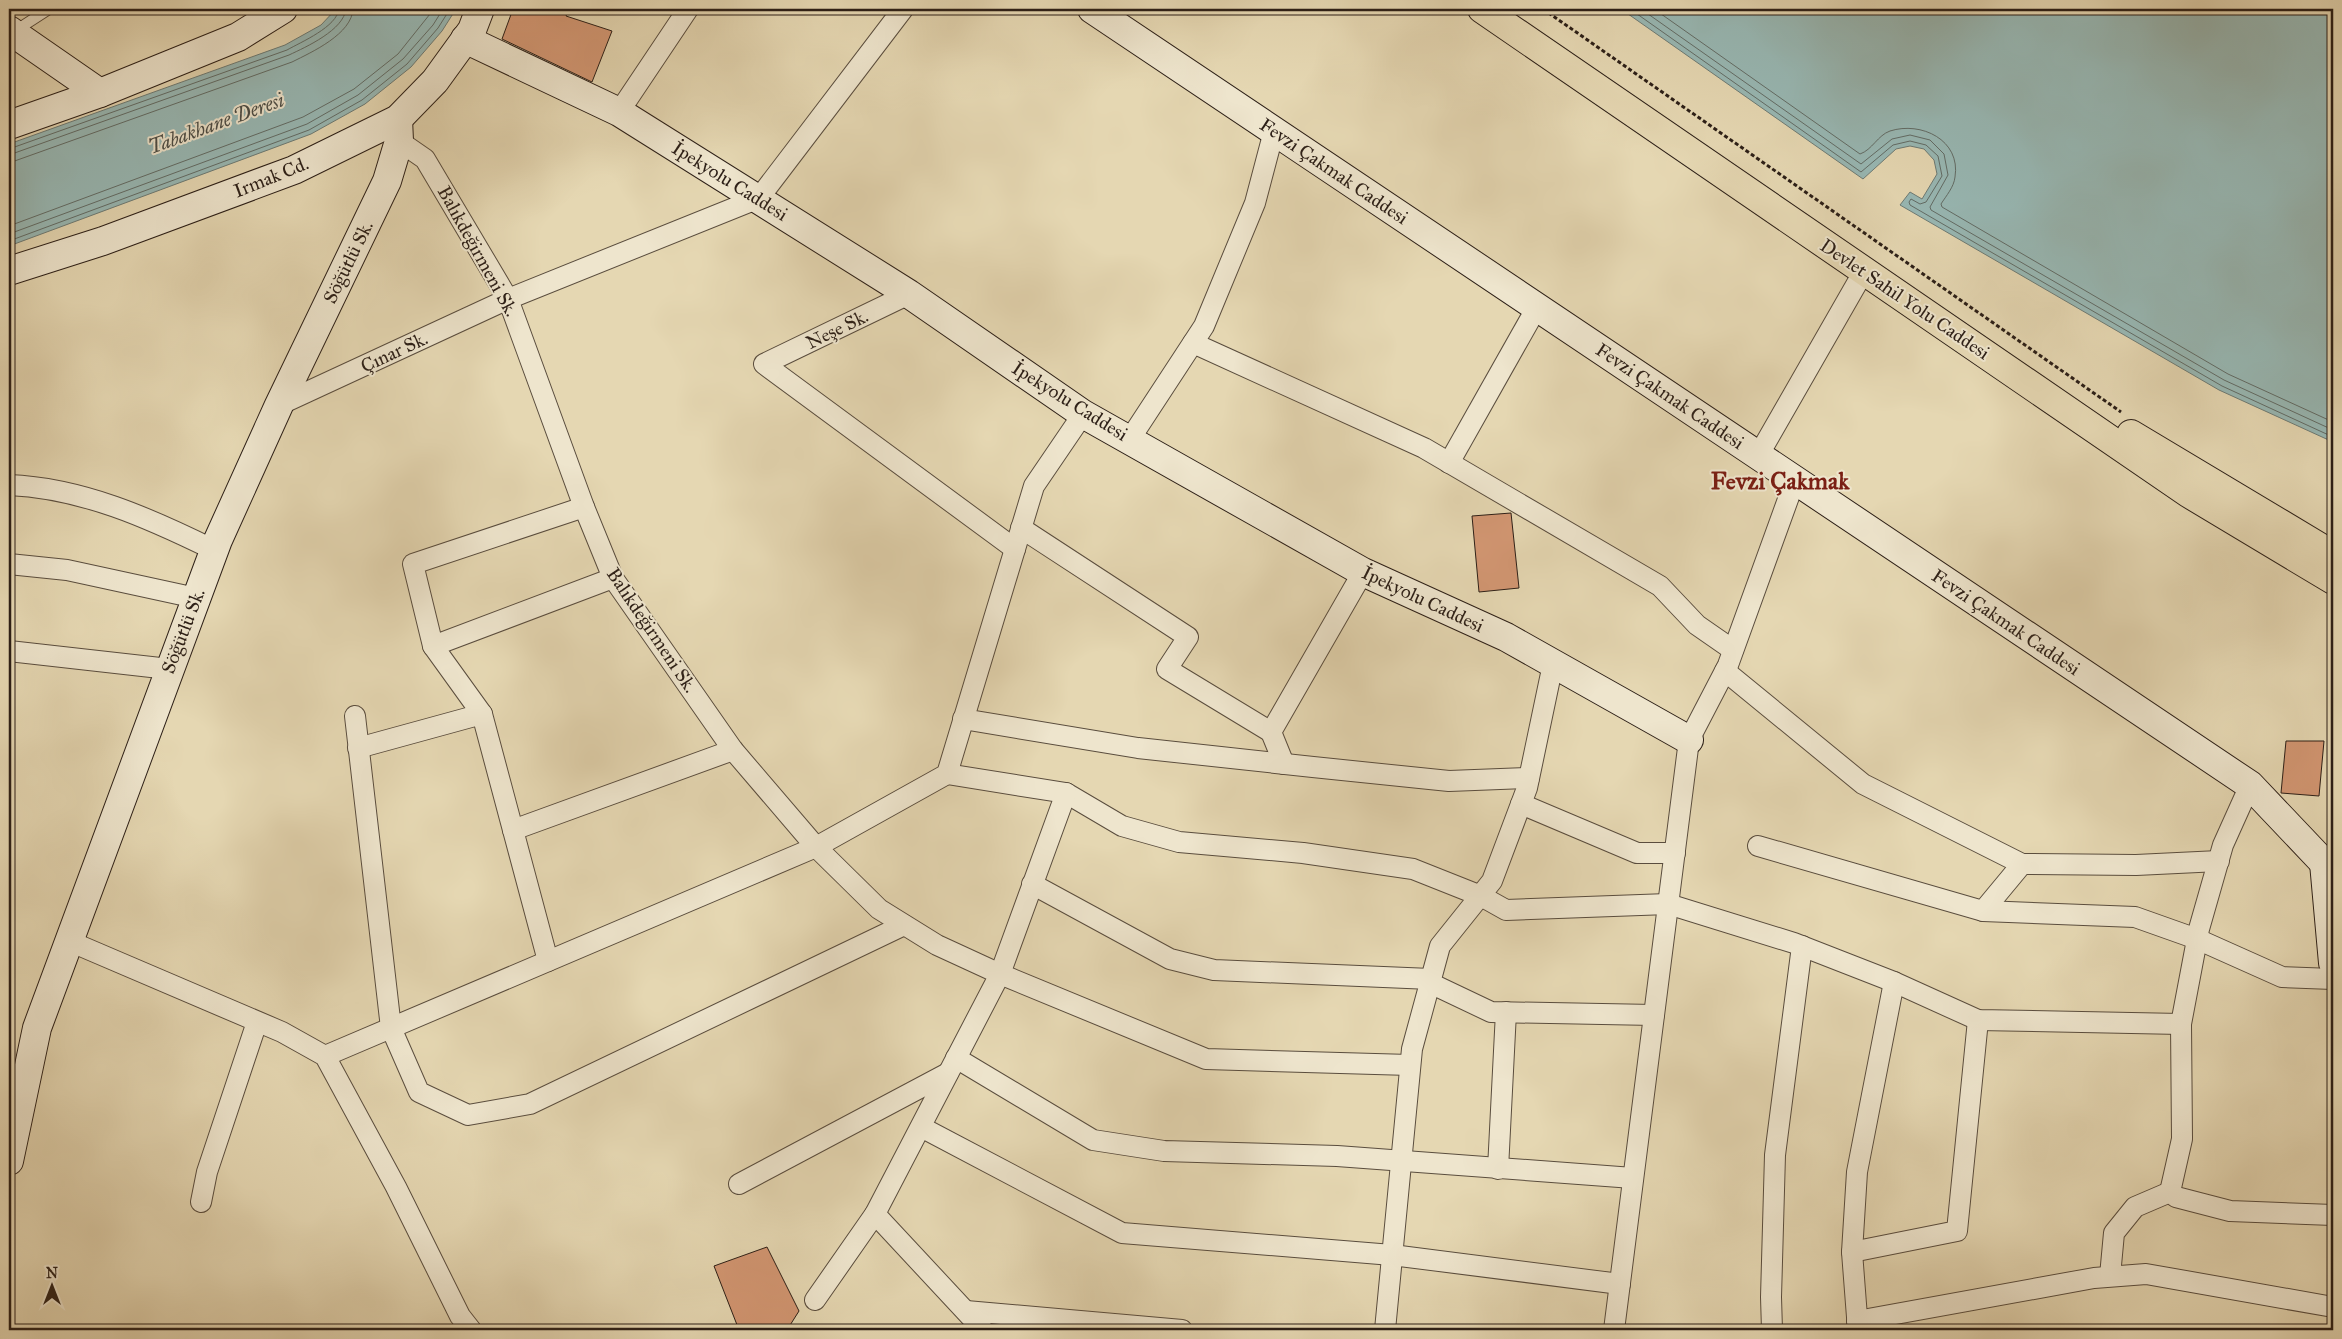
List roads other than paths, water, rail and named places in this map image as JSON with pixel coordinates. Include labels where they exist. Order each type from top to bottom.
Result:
[{"type":"main road","name":"Devlet Sahil Yolu Caddesi","points":[[1482,9],[2188,493],[2333,580]]},
{"type":"main road","name":"Devlet Sahil Yolu Caddesi","points":[[1509,9],[2092,410],[2333,555]]},
{"type":"street","points":[[9,125],[100,93],[238,37],[283,9]]},
{"type":"street","name":"Irmak Cd.","points":[[9,270],[103,241],[398,130],[472,30],[480,9]]},
{"type":"street","points":[[619,112],[688,9]]},
{"type":"street","points":[[759,198],[903,9]]},
{"type":"street","name":"Fevzi Çakmak Caddesi","points":[[1092,9],[2250,785],[2328,866]]},
{"type":"street","points":[[10,31],[100,93]]},
{"type":"street","name":"İpekyolu Caddesi","points":[[465,39],[619,112],[759,198],[909,294],[1083,414],[1363,572],[1506,638],[1689,740]]},
{"type":"street","name":"Balıkdeğirmeni Sk.","points":[[398,130],[425,159],[508,298],[584,507],[614,578],[733,750],[816,847],[879,909],[937,946],[1206,1059],[1410,1065]]},
{"type":"street","name":"Söğütlü Sk.","points":[[9,1161],[37,1028],[214,550],[279,405],[387,181],[398,130]]},
{"type":"street","points":[[1130,439],[1204,326],[1254,202],[1274,131]]},
{"type":"street","name":"Çınar Sk.","points":[[279,405],[508,298],[759,198]]},
{"type":"street","points":[[1758,456],[1864,271]]},
{"type":"street","name":"Neşe Sk.","points":[[909,294],[764,364],[1015,548]]},
{"type":"street","points":[[1449,463],[1537,307]]},
{"type":"street","points":[[1193,343],[1424,448],[1660,586],[1697,625],[1733,650]]},
{"type":"street","points":[[947,774],[1034,486],[1083,414]]},
{"type":"street","points":[[1614,1330],[1689,740],[1725,671],[1795,480]]},
{"type":"street","points":[[9,485],[85,496],[149,518],[214,550]]},
{"type":"street","points":[[548,961],[482,714],[433,646],[413,564],[584,507]]},
{"type":"street","points":[[1021,528],[1188,637],[1166,669],[1271,732],[1284,764]]},
{"type":"street","points":[[9,564],[67,570],[196,598]]},
{"type":"street","points":[[1271,732],[1363,572]]},
{"type":"street","points":[[433,646],[614,578]]},
{"type":"street","points":[[9,651],[170,669]]},
{"type":"street","points":[[1385,1330],[1412,1049],[1440,946],[1492,882],[1521,804],[1529,778],[1553,664]]},
{"type":"street","points":[[1725,671],[1863,784],[2022,864],[2136,865],[2219,861]]},
{"type":"street","points":[[358,748],[482,714]]},
{"type":"street","points":[[355,716],[391,1028],[419,1092],[468,1115],[530,1104],[904,925]]},
{"type":"street","points":[[963,719],[1138,748],[1284,764],[1449,781],[1529,778]]},
{"type":"street","points":[[513,830],[733,750]]},
{"type":"street","points":[[325,1056],[816,847],[947,774],[1066,792],[1122,826],[1179,842],[1303,853],[1413,869],[1480,896],[1506,910],[1668,904],[1802,946],[1894,982],[1978,1020],[2181,1024]]},
{"type":"street","points":[[2170,1192],[2182,1139],[2181,1024],[2197,940],[2223,844],[2250,785]]},
{"type":"street","points":[[815,1300],[875,1214],[1000,974],[1066,792]]},
{"type":"street","points":[[1521,804],[1637,853],[1675,853]]},
{"type":"street","points":[[1758,846],[1983,911],[2135,917],[2197,940],[2282,977],[2333,979]]},
{"type":"street","points":[[1983,911],[2022,864]]},
{"type":"street","points":[[2328,866],[2333,963]]},
{"type":"street","points":[[1032,884],[1170,959],[1214,970],[1430,981],[1491,1012],[1654,1016]]},
{"type":"street","points":[[69,941],[282,1032],[325,1056],[396,1187],[460,1316],[471,1330]]},
{"type":"street","points":[[1772,1330],[1771,1297],[1775,1155],[1802,946]]},
{"type":"street","points":[[1894,982],[1857,1172],[1852,1252],[1858,1326],[2110,1276],[2146,1274],[2333,1307]]},
{"type":"street","points":[[1498,1169],[1506,1012]]},
{"type":"street","points":[[1852,1252],[1957,1231],[1978,1020]]},
{"type":"street","points":[[201,1202],[207,1172],[257,1022]]},
{"type":"street","points":[[952,1065],[1093,1140],[1164,1151],[1337,1156],[1633,1178]]},
{"type":"street","points":[[739,1184],[952,1065]]},
{"type":"street","points":[[921,1126],[1122,1233],[1392,1255],[1620,1284]]},
{"type":"street","points":[[2170,1192],[2176,1196],[2230,1211],[2333,1215]]},
{"type":"street","points":[[2110,1276],[2114,1233],[2135,1207],[2170,1192]]},
{"type":"street","points":[[875,1214],[983,1330]]},
{"type":"street","points":[[966,1312],[1182,1330]]},
{"type":"lane","points":[[10,31],[49,9]]},
{"type":"water","name":"Tabakhane Deresi","points":[[336,9],[456,9],[442,31],[411,67],[365,104],[311,134],[9,246],[9,144],[285,45],[321,25]]},
{"type":"water","points":[[1621,9],[2333,9],[2333,442],[2219,390],[1900,205],[1910,192],[1922,199],[1937,174],[1934,160],[1924,149],[1910,146],[1896,149],[1863,179]]},
{"type":"district","name":"Fevzi Çakmak","points":[[1780,481]]}]
